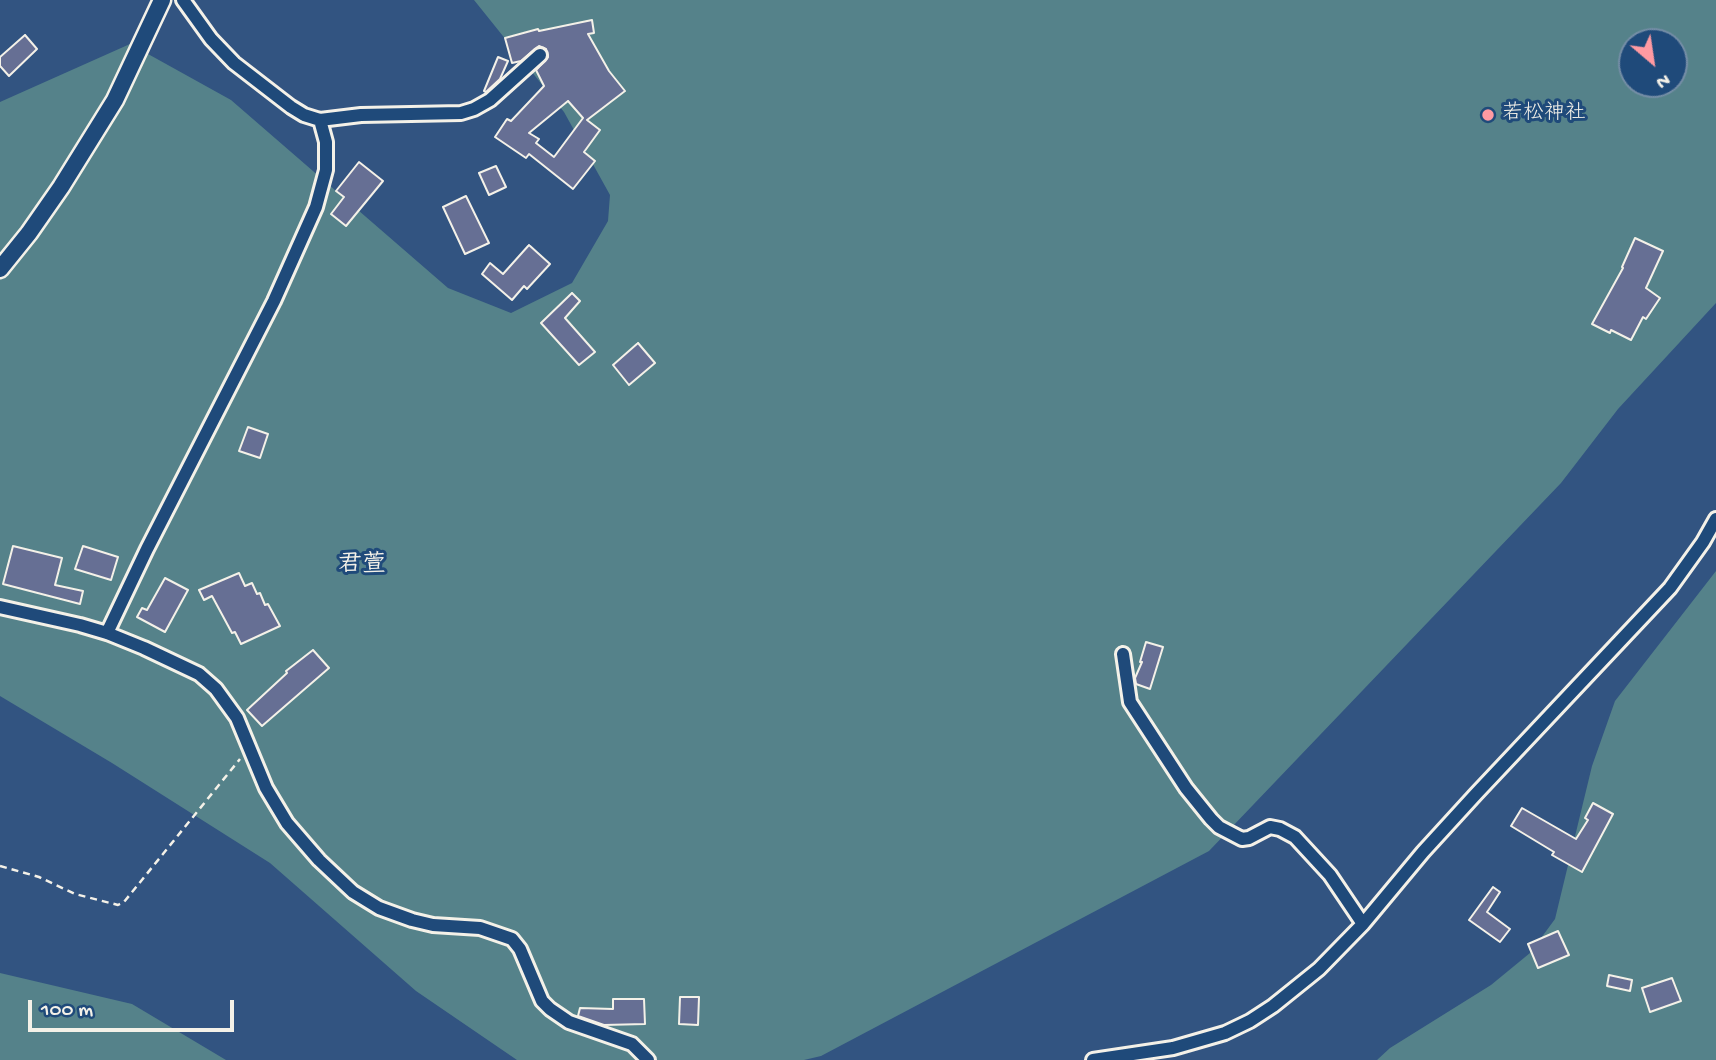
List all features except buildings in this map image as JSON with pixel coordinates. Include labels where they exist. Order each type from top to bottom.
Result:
[{"type":"street","points":[[0,269],[61,187],[115,100],[162,0]]},
{"type":"street","points":[[183,0],[211,39],[234,63],[291,107],[320,120],[361,115],[461,113],[490,100],[540,55]]},
{"type":"street","points":[[107,633],[274,301],[316,207],[326,170],[326,142],[320,120]]},
{"type":"street","points":[[1093,1060],[1185,1045],[1225,1033],[1273,1006],[1319,969],[1363,924],[1467,803],[1670,587],[1703,542],[1716,519]]},
{"type":"street","points":[[0,607],[107,633],[199,674],[216,689],[237,718],[265,788],[287,823],[318,860],[353,892],[379,908],[412,920],[433,925],[480,928],[512,939],[520,949],[542,1001],[550,1009],[569,1022],[632,1044],[648,1060]]},
{"type":"street","points":[[1123,654],[1130,702],[1186,788],[1211,819],[1219,827],[1241,839],[1249,838],[1270,827],[1280,829],[1295,838],[1330,874],[1363,924]]},
{"type":"path","points":[[0,866],[39,877],[75,894],[118,905],[124,902],[249,748]]},
{"type":"green space","points":[[474,0],[1716,0],[1716,303],[1618,409],[1561,483],[1209,851],[821,1056],[804,1060],[517,1060],[416,991],[270,863],[0,696],[0,102],[130,44],[231,100],[448,288],[511,313],[572,283],[608,221],[610,195],[564,112]]},
{"type":"green space","points":[[1716,571],[1716,1060],[1377,1060],[1390,1048],[1491,985],[1530,953],[1555,919],[1592,766],[1615,701]]},
{"type":"green space","points":[[0,973],[132,1004],[226,1060],[0,1060]]},
{"type":"place","name":"若松神社","points":[[1488,115]]},
{"type":"district","name":"君萱","points":[[362,566]]}]
